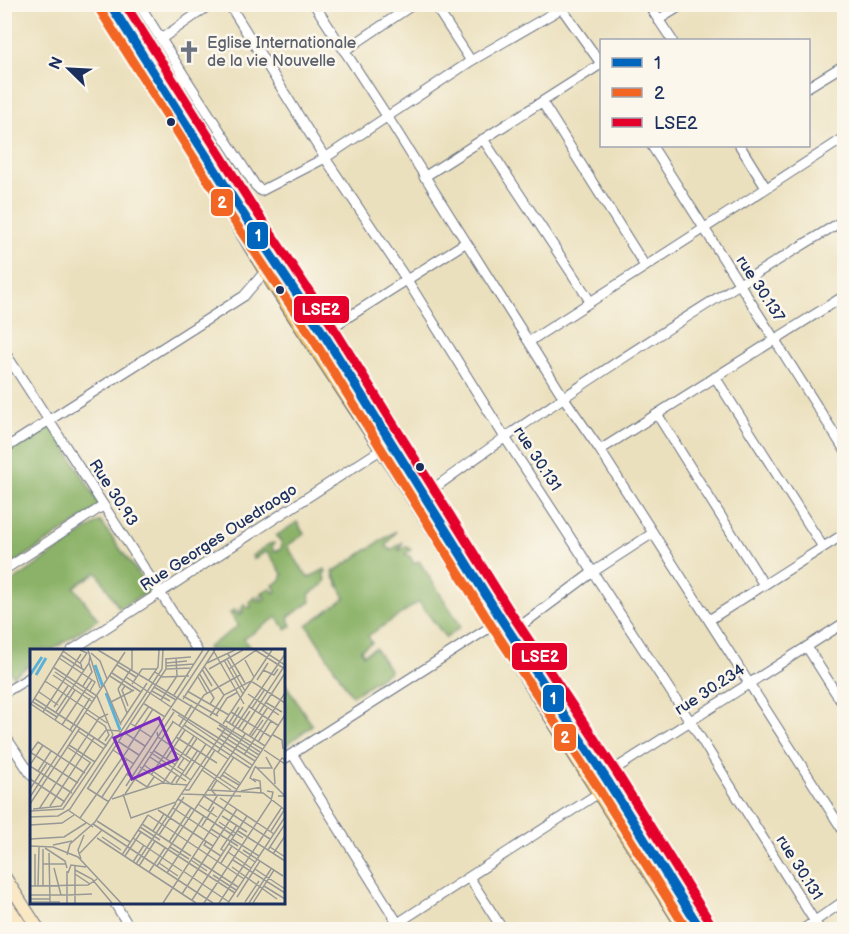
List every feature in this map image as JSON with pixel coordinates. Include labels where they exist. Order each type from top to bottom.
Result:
[{"type":"main road","points":[[99,4],[492,626],[701,930]]},
{"type":"main road","points":[[110,4],[240,209],[323,333],[511,633],[686,930]]},
{"type":"main road","points":[[4,876],[39,930]]},
{"type":"main road","points":[[4,900],[24,930]]},
{"type":"street","points":[[139,4],[261,191],[325,158],[471,61],[563,6],[600,63]]},
{"type":"street","points":[[161,39],[211,4]]},
{"type":"street","name":"rue 30.131","points":[[229,4],[325,158],[407,280],[504,436],[690,721],[817,925]]},
{"type":"street","points":[[314,4],[387,116],[465,243],[530,341],[564,398],[600,450],[844,832]]},
{"type":"street","points":[[344,51],[399,9],[414,4]]},
{"type":"street","points":[[434,4],[471,61]]},
{"type":"street","points":[[648,4],[671,39]]},
{"type":"street","points":[[658,20],[684,4]]},
{"type":"street","points":[[810,86],[844,65]]},
{"type":"street","points":[[424,177],[600,66]]},
{"type":"street","points":[[170,99],[178,90],[183,74]]},
{"type":"street","points":[[542,102],[645,266]]},
{"type":"street","points":[[530,341],[844,138]]},
{"type":"street","points":[[483,139],[590,301]]},
{"type":"street","name":"rue 30.137","points":[[653,147],[844,449]]},
{"type":"street","points":[[741,147],[766,188]]},
{"type":"street","points":[[425,495],[504,436],[844,220]]},
{"type":"street","points":[[323,333],[465,243]]},
{"type":"street","points":[[4,449],[244,296],[275,259]]},
{"type":"street","points":[[600,450],[844,296]]},
{"type":"street","name":"Rue 30.93","points":[[4,351],[195,649]]},
{"type":"street","points":[[715,377],[823,548]]},
{"type":"street","points":[[657,414],[764,585]]},
{"type":"street","name":"Rue Georges Ouedraogo","points":[[75,649],[382,449]]},
{"type":"street","points":[[4,570],[103,506]]},
{"type":"street","points":[[511,633],[593,572],[653,533]]},
{"type":"street","points":[[709,620],[844,534]]},
{"type":"street","name":"rue 30.234","points":[[387,930],[400,926],[690,721],[844,623]]},
{"type":"street","points":[[285,759],[492,626]]},
{"type":"street","points":[[807,647],[844,706]]},
{"type":"street","points":[[4,693],[30,677]]},
{"type":"street","points":[[4,734],[30,773]]},
{"type":"street","points":[[293,755],[400,926]]},
{"type":"street","points":[[469,877],[503,930]]},
{"type":"street","points":[[802,930],[817,925],[844,901]]},
{"type":"street","points":[[115,904],[131,930]]},
{"type":"green space","points":[[51,423],[101,507],[5,569],[5,453]]},
{"type":"green space","points":[[100,521],[151,591],[119,608],[97,572],[74,587],[98,619],[53,649],[30,649],[30,665],[13,676],[5,664],[5,635],[12,630],[5,619],[5,593],[7,592],[5,587]]},
{"type":"green space","points":[[297,522],[304,534],[287,546],[308,578],[325,569],[326,572],[323,574],[326,579],[323,585],[309,594],[311,602],[288,617],[291,626],[286,629],[277,617],[244,639],[250,649],[208,649],[238,626],[230,613],[234,610],[239,616],[238,610],[243,613],[244,604],[247,608],[251,607],[249,602],[255,597],[257,601],[260,599],[258,596],[263,601],[265,599],[261,593],[270,588],[274,593],[276,591],[273,585],[280,581],[283,575],[267,551],[254,559],[252,556],[269,544],[274,543],[272,547],[274,552],[281,549],[282,543],[276,536]]},
{"type":"green space","points":[[396,531],[386,546],[391,550],[403,542],[398,551],[406,546],[411,550],[405,554],[410,556],[414,564],[419,561],[461,626],[446,638],[419,602],[368,636],[372,643],[361,649],[363,655],[375,648],[390,671],[352,696],[307,625],[345,598],[333,572]]},
{"type":"green space","points":[[285,684],[312,725],[285,746]]},
{"type":"transit line","name":"1","points":[[110,4],[240,209],[323,333],[501,619],[607,780],[701,930]]},
{"type":"transit line","name":"LSE2","points":[[125,4],[250,202],[333,327],[511,613],[617,773],[711,924]]},
{"type":"transit line","name":"2","points":[[100,10],[230,215],[313,339],[491,625],[597,786],[687,930]]},
{"type":"place","name":"Eglise Internationale de la vie Nouvelle","points":[[189,52]]}]
